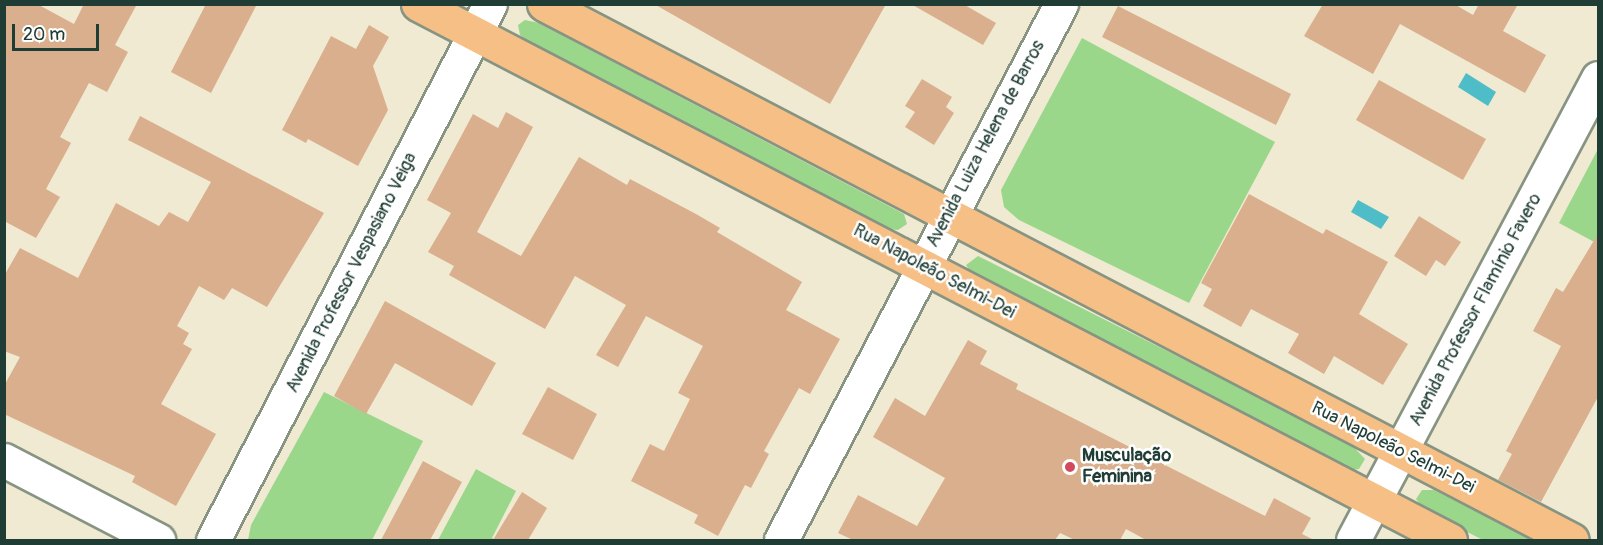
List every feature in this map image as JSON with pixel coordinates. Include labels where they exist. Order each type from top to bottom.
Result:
[{"type":"main road","name":"Rua Napoleão Selmi-Dei","points":[[418,4],[1450,540]]},
{"type":"main road","name":"Rua Napoleão Selmi-Dei","points":[[544,4],[948,218],[1572,540]]},
{"type":"street","name":"Avenida Professor Vespasiano Veiga","points":[[213,540],[490,4]]},
{"type":"street","name":"Avenida Luiza Helena de Barros","points":[[781,540],[922,265],[1060,4]]},
{"type":"street","name":"Avenida Professor Flamínio Favero","points":[[1353,540],[1599,78]]},
{"type":"street","points":[[4,460],[158,540]]},
{"type":"green space","points":[[525,20],[539,23],[904,214],[907,224],[898,230],[888,229],[531,44],[520,35],[518,25]]},
{"type":"green space","points":[[1082,38],[1275,142],[1189,303],[1019,220],[1004,207],[1001,190]]},
{"type":"green space","points":[[1598,149],[1598,244],[1559,223]]},
{"type":"green space","points":[[978,256],[1350,443],[1365,459],[1359,469],[1346,471],[973,276],[966,265]]},
{"type":"green space","points":[[324,392],[423,441],[372,540],[248,540],[251,525]]},
{"type":"green space","points":[[476,469],[516,491],[492,538],[496,540],[438,540]]},
{"type":"green space","points":[[1422,490],[1434,490],[1533,540],[1483,540],[1424,510],[1416,499]]},
{"type":"water","points":[[1466,73],[1496,92],[1488,106],[1458,87]]},
{"type":"water","points":[[1358,200],[1389,217],[1381,229],[1351,212]]},
{"type":"building","points":[[4,4],[37,4],[74,24],[84,4],[137,4],[115,45],[128,52],[107,92],[89,83],[60,137],[71,143],[46,189],[60,197],[36,238],[4,221]]},
{"type":"building","points":[[206,4],[257,4],[211,93],[171,72]]},
{"type":"building","points":[[654,4],[886,4],[830,104]]},
{"type":"building","points":[[911,4],[963,4],[996,23],[983,45]]},
{"type":"building","points":[[1323,4],[1454,4],[1473,15],[1479,4],[1518,4],[1503,31],[1546,55],[1525,93],[1400,24],[1373,74],[1304,36]]},
{"type":"building","points":[[1118,6],[1291,94],[1276,125],[1102,37]]},
{"type":"building","points":[[369,25],[389,37],[373,66],[388,110],[358,166],[308,139],[306,143],[282,130],[331,36],[356,49]]},
{"type":"building","points":[[922,79],[952,97],[946,107],[954,113],[934,145],[905,127],[915,112],[905,106]]},
{"type":"building","points":[[1379,80],[1486,139],[1463,180],[1356,120]]},
{"type":"building","points":[[506,112],[533,127],[477,232],[521,256],[579,157],[627,185],[630,179],[696,214],[720,228],[717,232],[802,282],[786,310],[840,339],[810,394],[799,388],[764,451],[769,454],[751,488],[745,485],[718,536],[694,523],[698,515],[631,481],[650,444],[664,451],[690,399],[678,393],[703,346],[646,316],[618,367],[596,355],[626,305],[575,276],[545,329],[449,275],[454,266],[428,252],[451,213],[427,200],[473,114],[498,128]]},
{"type":"building","points":[[140,116],[324,213],[267,307],[232,288],[224,300],[199,286],[177,326],[189,333],[183,344],[192,349],[161,404],[216,434],[176,506],[132,482],[135,476],[4,414],[4,386],[20,357],[4,351],[4,276],[20,248],[78,278],[116,203],[159,226],[169,212],[188,222],[211,182],[128,140]]},
{"type":"building","points":[[1249,194],[1323,234],[1326,229],[1388,262],[1359,314],[1408,344],[1383,385],[1334,356],[1324,374],[1288,353],[1299,334],[1251,309],[1241,327],[1203,306],[1212,289],[1201,283]]},
{"type":"building","points":[[1419,216],[1461,242],[1445,266],[1436,260],[1426,276],[1394,256]]},
{"type":"building","points":[[1599,232],[1599,395],[1541,502],[1498,480],[1512,454],[1506,451],[1561,346],[1533,331],[1556,288],[1563,292]]},
{"type":"building","points":[[385,301],[496,363],[472,406],[395,363],[366,414],[334,396]]},
{"type":"building","points":[[968,340],[987,351],[980,364],[1018,384],[1016,389],[1265,516],[1274,498],[1311,518],[1302,534],[1314,540],[1146,540],[1126,529],[1120,540],[1075,540],[1060,533],[1055,540],[853,540],[838,533],[858,495],[917,526],[945,478],[873,437],[895,398],[925,416]]},
{"type":"building","points":[[548,387],[597,414],[573,460],[522,434]]},
{"type":"building","points":[[423,461],[462,482],[430,540],[381,540]]},
{"type":"building","points":[[522,492],[547,508],[528,540],[493,540]]},
{"type":"place","name":"Musculação Feminina","points":[[1070,467]]}]
